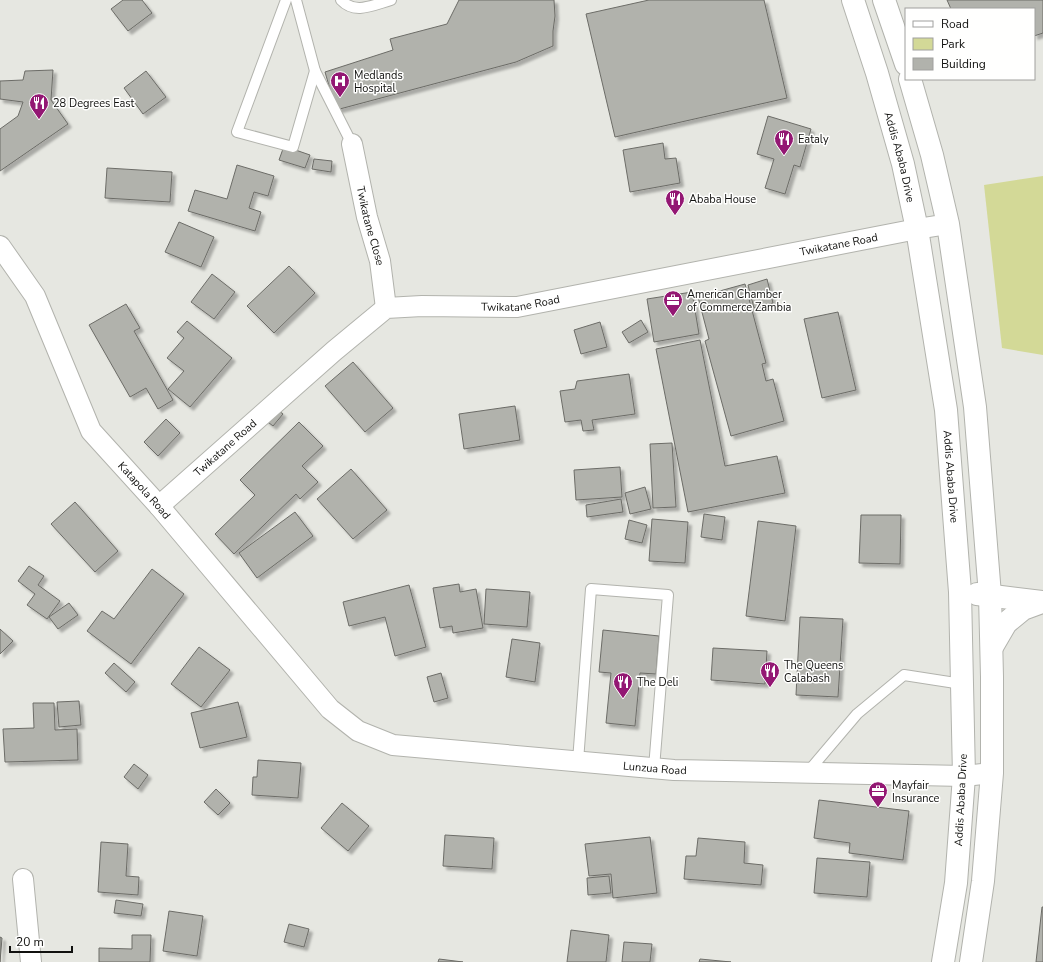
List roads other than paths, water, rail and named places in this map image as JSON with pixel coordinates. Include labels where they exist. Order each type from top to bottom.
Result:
[{"type":"main road","name":"Addis Ababa Drive","points":[[853,0],[877,73],[903,164],[917,229],[946,410],[960,592],[964,776],[956,883],[943,962]]},
{"type":"main road","points":[[884,0],[905,61]]},
{"type":"main road","points":[[910,80],[932,155],[948,224],[975,407],[990,595],[992,647],[992,773],[983,881],[971,962]]},
{"type":"main road","points":[[960,592],[1042,602]]},
{"type":"main road","points":[[992,647],[1006,623],[1023,609],[1042,602]]},
{"type":"street","name":"Twikatane Close","points":[[352,144],[367,217],[380,261],[386,308]]},
{"type":"street","name":"Twikatane Road","points":[[159,506],[334,351],[386,308],[422,306],[517,307],[948,224]]},
{"type":"street","name":"Katapola Road","points":[[0,246],[35,296],[91,431],[159,506],[330,709]]},
{"type":"street","name":"Lunzua Road","points":[[330,709],[358,731],[393,745],[674,770],[964,776],[992,773]]},
{"type":"street","points":[[23,879],[31,962]]},
{"type":"lane","points":[[286,0],[237,132],[293,147],[315,71]]},
{"type":"lane","points":[[296,0],[315,71],[352,144]]},
{"type":"lane","points":[[341,0],[352,8],[360,9],[391,0]]},
{"type":"lane","points":[[578,761],[591,589],[668,595],[654,768]]},
{"type":"lane","points":[[807,773],[857,714],[904,675],[962,684]]},
{"type":"place","name":"Medlands Hospital","points":[[340,98]]},
{"type":"place","name":"28 Degrees East","points":[[39,120]]},
{"type":"place","name":"Eataly","points":[[784,156]]},
{"type":"place","name":"Ababa House","points":[[675,216]]},
{"type":"place","name":"American Chamber of Commerce Zambia","points":[[673,317]]},
{"type":"place","name":"The Queens Calabash","points":[[770,688]]},
{"type":"place","name":"The Deli","points":[[623,699]]},
{"type":"place","name":"Mayfair Insurance","points":[[878,808]]}]
